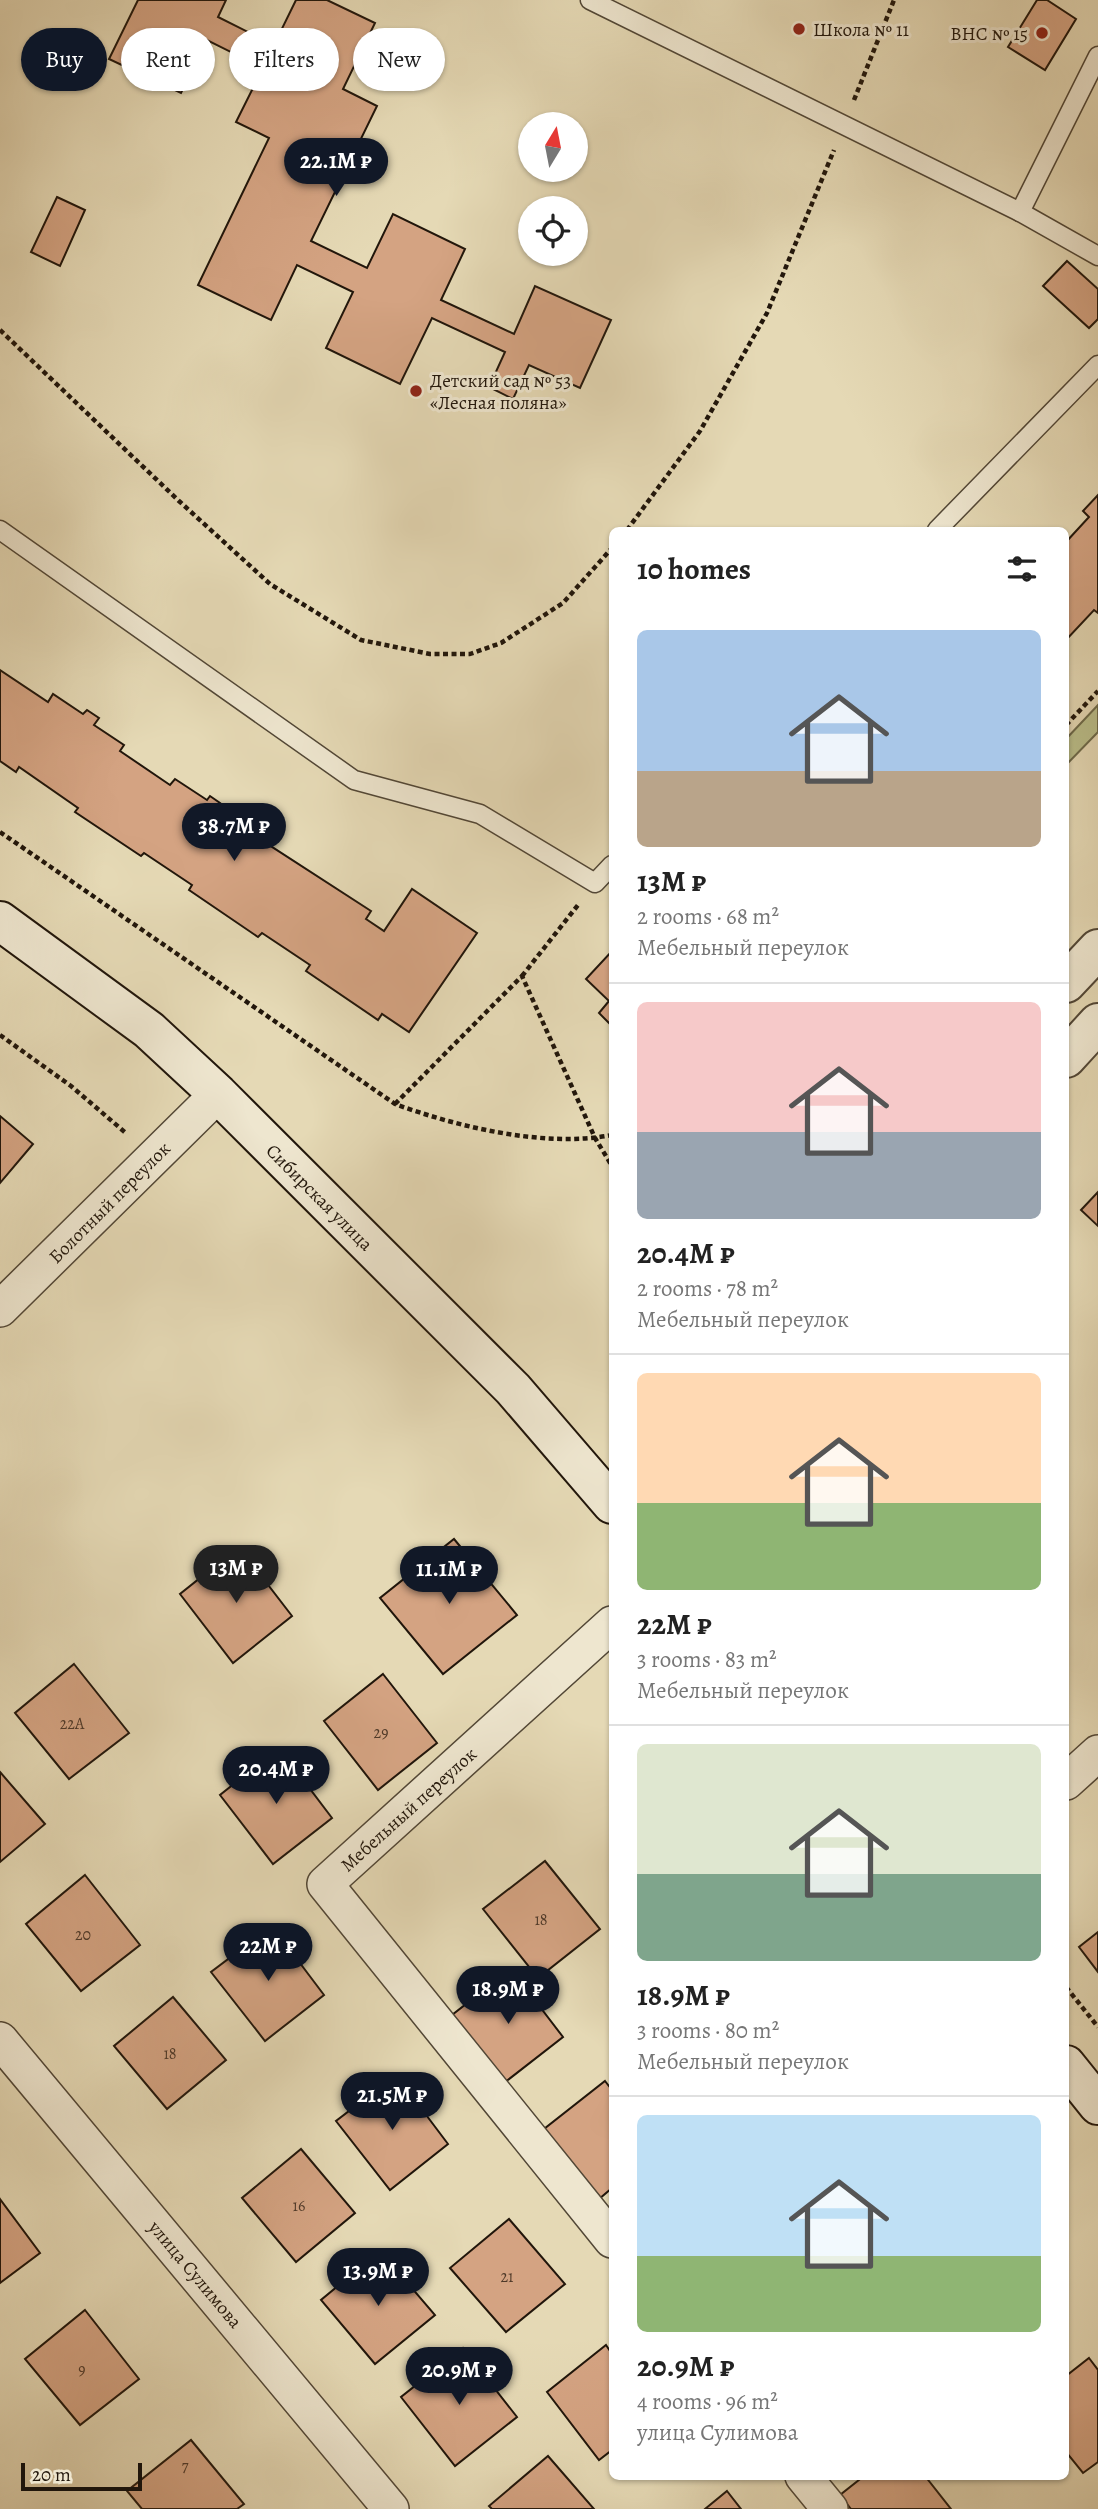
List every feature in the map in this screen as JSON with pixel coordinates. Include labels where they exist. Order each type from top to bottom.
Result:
[{"type":"main road","name":"Сибирская улица","points":[[0,921],[149,1030],[218,1094],[607,1485]]},
{"type":"main road","points":[[1069,980],[1098,949]]},
{"type":"main road","points":[[1069,1055],[1098,1023]]},
{"type":"main road","points":[[1069,2069],[1098,2105]]},
{"type":"street","name":"Болотный переулок","points":[[0,1309],[218,1094]]},
{"type":"street","name":"Мебельный переулок","points":[[609,1627],[325,1884],[609,2236]]},
{"type":"street","points":[[1069,1779],[1098,1753]]},
{"type":"street","name":"улица Сулимова","points":[[0,2040],[391,2509]]},
{"type":"street","points":[[806,2480],[830,2509]]},
{"type":"lane","points":[[590,0],[1020,212],[1098,256]]},
{"type":"lane","points":[[1020,212],[1098,56]]},
{"type":"lane","points":[[940,527],[1098,365]]},
{"type":"lane","points":[[0,530],[354,780],[480,814],[595,883],[609,868]]},
{"type":"path","points":[[629,527],[701,431],[767,313],[894,0]]},
{"type":"path","points":[[0,330],[270,584],[361,640],[430,654],[470,654],[501,643],[563,603],[609,551]]},
{"type":"path","points":[[1069,722],[1098,691]]},
{"type":"path","points":[[0,831],[395,1104],[439,1120],[509,1133],[548,1138],[609,1136]]},
{"type":"path","points":[[395,1104],[522,976],[595,883]]},
{"type":"path","points":[[522,976],[595,1138],[609,1161]]},
{"type":"path","points":[[0,1035],[71,1086],[155,1157]]},
{"type":"path","points":[[1069,1991],[1098,2027]]},
{"type":"green space","points":[[1098,705],[1098,732],[1069,762],[1069,736]]},
{"type":"building","points":[[138,0],[226,0],[218,17],[240,28],[229,28],[229,51],[215,44],[215,28],[124,28]]},
{"type":"building","points":[[296,0],[327,0],[375,23],[373,28],[353,28],[353,68],[343,89],[377,106],[311,241],[367,268],[393,214],[465,249],[441,300],[514,334],[535,286],[611,320],[580,388],[529,365],[513,399],[489,387],[505,352],[432,318],[400,384],[326,348],[353,292],[297,265],[271,320],[198,285],[269,138],[236,122],[252,91],[339,91],[339,28],[282,28]]},
{"type":"building","name":"ВНС № 15","points":[[1037,0],[1047,0],[1076,19],[1045,70],[1008,47]]},
{"type":"building","points":[[121,35],[121,65],[109,59]]},
{"type":"building","points":[[57,197],[85,210],[60,266],[31,252]]},
{"type":"building","points":[[1067,261],[1098,289],[1098,319],[1089,328],[1043,286]]},
{"type":"building","points":[[1098,495],[1098,613],[1094,610],[1069,637],[1069,539],[1089,517],[1083,511]]},
{"type":"building","points":[[0,670],[48,702],[53,694],[83,714],[87,710],[99,718],[94,725],[124,745],[120,751],[170,785],[175,779],[207,800],[210,796],[220,803],[215,810],[371,911],[366,919],[384,931],[412,889],[477,933],[409,1032],[382,1014],[378,1020],[306,971],[310,965],[262,933],[258,937],[189,890],[192,885],[144,853],[141,856],[75,812],[78,808],[19,767],[16,772],[0,761]]},
{"type":"building","points":[[609,954],[609,1001],[586,979]]},
{"type":"building","points":[[609,1001],[609,1023],[599,1013]]},
{"type":"building","points":[[0,1116],[33,1144],[0,1183]]},
{"type":"building","points":[[1098,1192],[1098,1226],[1081,1210]]},
{"type":"building","points":[[454,1539],[517,1615],[443,1674],[380,1598]]},
{"type":"building","points":[[239,1547],[292,1616],[233,1663],[180,1594]]},
{"type":"building","points":[[74,1664],[129,1733],[69,1779],[15,1713]]},
{"type":"building","points":[[383,1674],[437,1743],[378,1790],[324,1721]]},
{"type":"building","points":[[279,1748],[332,1818],[273,1864],[220,1795]]},
{"type":"building","points":[[0,1772],[45,1824],[0,1862]]},
{"type":"building","points":[[545,1861],[600,1929],[538,1978],[483,1909]]},
{"type":"building","points":[[85,1875],[140,1945],[81,1991],[26,1924]]},
{"type":"building","points":[[272,1926],[324,1995],[265,2041],[211,1972]]},
{"type":"building","points":[[1098,1932],[1098,1972],[1079,1947]]},
{"type":"building","points":[[511,1969],[563,2037],[504,2083],[452,2015]]},
{"type":"building","points":[[173,1997],[226,2060],[167,2109],[114,2046]]},
{"type":"building","points":[[396,2075],[448,2144],[390,2190],[336,2121]]},
{"type":"building","points":[[605,2081],[609,2086],[609,2191],[599,2199],[544,2129]]},
{"type":"building","points":[[301,2149],[355,2213],[296,2262],[242,2198]]},
{"type":"building","points":[[0,2199],[40,2253],[0,2283]]},
{"type":"building","points":[[509,2219],[565,2284],[506,2332],[450,2268]]},
{"type":"building","points":[[380,2251],[435,2315],[375,2364],[321,2300]]},
{"type":"building","points":[[85,2310],[139,2379],[80,2425],[25,2359]]},
{"type":"building","points":[[606,2345],[609,2350],[609,2452],[599,2460],[547,2392]]},
{"type":"building","points":[[463,2348],[517,2417],[455,2466],[401,2397]]},
{"type":"building","points":[[1089,2358],[1098,2370],[1098,2462],[1083,2473],[1069,2456],[1069,2374]]},
{"type":"building","points":[[191,2440],[244,2504],[237,2509],[142,2509],[127,2491]]},
{"type":"building","points":[[548,2456],[594,2509],[492,2509],[489,2506]]},
{"type":"building","points":[[859,2480],[928,2480],[951,2509],[851,2509],[840,2495]]},
{"type":"building","points":[[727,2491],[741,2509],[705,2509]]},
{"type":"place","name":"Школа № 11","points":[[799,29]]},
{"type":"place","name":"ВНС № 15","points":[[1042,33]]},
{"type":"place","name":"Детский сад № 53 «Лесная поляна»","points":[[416,391]]}]
